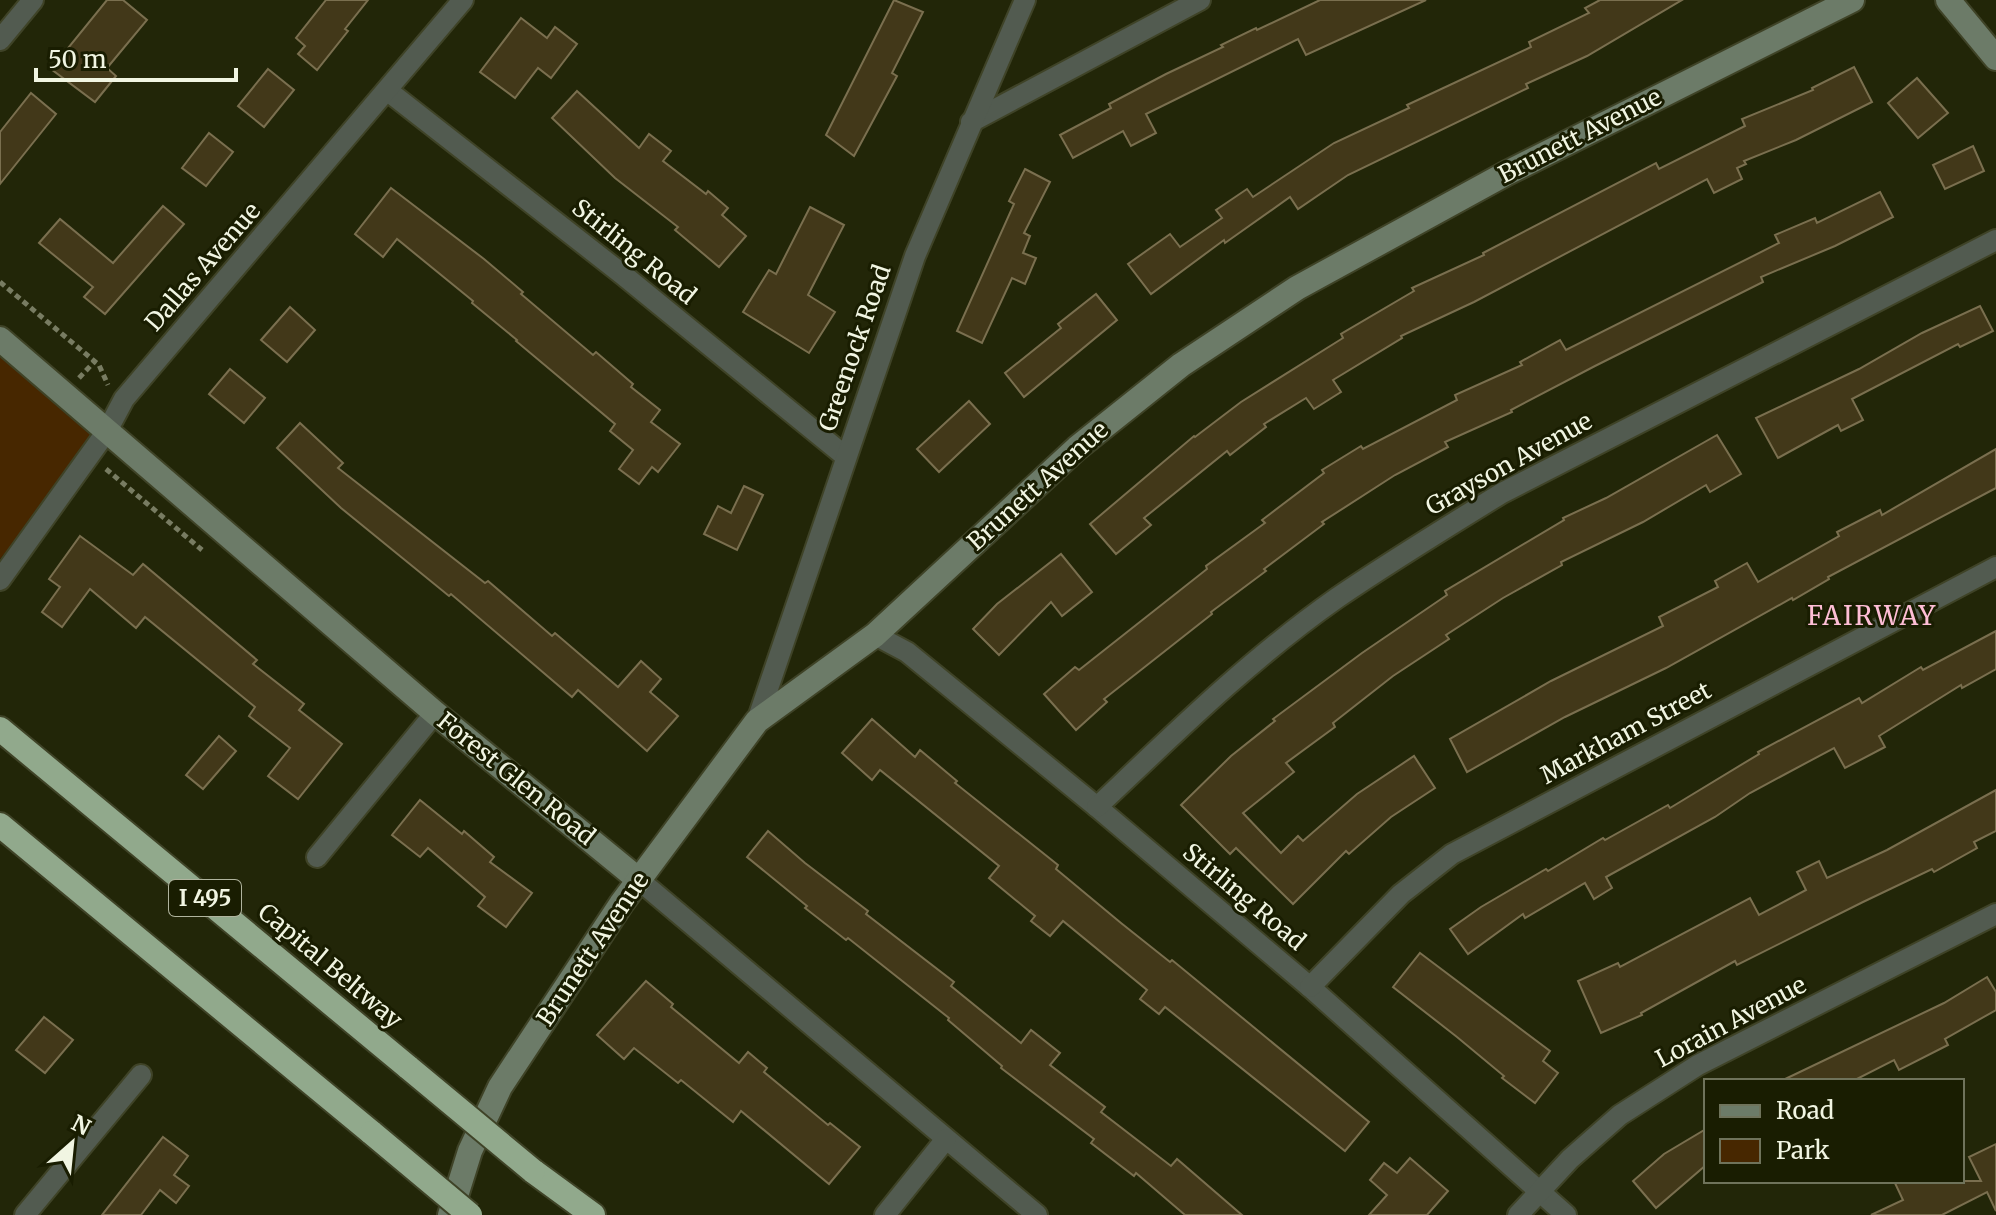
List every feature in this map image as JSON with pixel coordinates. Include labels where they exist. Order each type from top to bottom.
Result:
[{"type":"highway","name":"Capital Beltway","points":[[0,729],[586,1215]]},
{"type":"highway","points":[[0,825],[470,1215]]},
{"type":"highway","points":[[533,1171],[593,1215]]},
{"type":"street","points":[[0,40],[33,0]]},
{"type":"street","name":"Dallas Avenue","points":[[0,580],[107,431],[124,399],[463,0]]},
{"type":"street","name":"Greenock Road","points":[[757,721],[915,256],[1025,0]]},
{"type":"street","points":[[971,122],[1200,0]]},
{"type":"street","name":"Brunett Avenue","points":[[450,1215],[470,1151],[500,1087],[639,880],[757,721],[875,635],[1077,448],[1181,365],[1297,288],[1507,173],[1852,0]]},
{"type":"street","points":[[1948,0],[1996,58]]},
{"type":"street","name":"Stirling Road","points":[[388,91],[622,274],[845,456]]},
{"type":"street","name":"Grayson Avenue","points":[[1097,807],[1246,670],[1335,599],[1430,537],[1502,493],[1996,240]]},
{"type":"street","name":"Forest Glen Road","points":[[0,339],[435,713],[1037,1215]]},
{"type":"street","name":"Markham Street","points":[[1310,987],[1401,894],[1452,854],[1996,567]]},
{"type":"street","name":"Stirling Road","points":[[875,635],[907,652],[1097,807],[1310,987],[1566,1215]]},
{"type":"street","points":[[317,857],[435,713]]},
{"type":"street","name":"Lorain Avenue","points":[[1518,1215],[1570,1159],[1620,1115],[1698,1065],[1996,914]]},
{"type":"street","points":[[25,1215],[141,1075]]},
{"type":"street","points":[[885,1215],[946,1139]]},
{"type":"path","points":[[0,282],[99,365],[109,386],[124,399]]},
{"type":"green space","points":[[0,344],[106,431],[0,559]]},
{"type":"building","points":[[107,0],[123,0],[147,20],[107,68],[116,76],[95,102],[51,69]]},
{"type":"building","points":[[326,0],[368,0],[317,70],[298,54],[305,46],[296,38]]},
{"type":"building","points":[[894,0],[923,12],[892,73],[897,76],[854,156],[826,135]]},
{"type":"building","points":[[1320,0],[1426,0],[1306,55],[1298,39],[1146,114],[1156,133],[1131,146],[1123,131],[1073,158],[1060,135],[1111,108],[1109,104],[1223,47],[1221,45]]},
{"type":"building","points":[[1600,0],[1682,0],[1587,56],[1526,84],[1528,88],[1348,175],[1298,209],[1290,197],[1225,243],[1224,240],[1151,294],[1128,264],[1170,234],[1180,247],[1222,218],[1216,210],[1247,189],[1253,197],[1334,143],[1531,47],[1529,42],[1589,13],[1585,8]]},
{"type":"building","points":[[521,18],[547,38],[555,27],[577,44],[551,78],[538,68],[515,98],[480,72]]},
{"type":"building","points":[[1854,67],[1872,102],[1796,140],[1744,161],[1746,164],[1737,168],[1742,179],[1714,193],[1707,179],[1474,302],[1401,336],[1333,380],[1341,392],[1314,409],[1306,398],[1264,424],[1266,427],[1230,455],[1227,451],[1144,518],[1151,525],[1116,554],[1090,524],[1194,436],[1241,402],[1343,338],[1341,334],[1414,291],[1412,288],[1484,255],[1656,163],[1659,169],[1745,126],[1742,119],[1813,90]]},
{"type":"building","points":[[268,69],[294,90],[264,127],[238,106]]},
{"type":"building","points":[[1917,78],[1948,113],[1918,138],[1888,103]]},
{"type":"building","points":[[577,91],[639,148],[649,134],[671,151],[663,161],[728,208],[722,215],[746,236],[719,267],[675,230],[678,227],[615,178],[552,118]]},
{"type":"building","points":[[31,93],[56,114],[0,184],[0,132]]},
{"type":"building","points":[[209,133],[233,152],[206,186],[182,168]]},
{"type":"building","points":[[1973,146],[1984,171],[1945,189],[1933,165]]},
{"type":"building","points":[[1025,169],[1050,182],[1024,233],[1030,236],[1023,253],[1036,258],[1025,284],[1012,278],[982,343],[957,331],[1014,204],[1009,201]]},
{"type":"building","points":[[391,188],[484,259],[523,292],[521,294],[593,355],[596,352],[633,384],[631,387],[660,410],[651,422],[680,444],[658,472],[652,467],[639,484],[619,469],[633,450],[610,431],[615,424],[397,239],[383,257],[355,234]]},
{"type":"building","points":[[1880,192],[1893,217],[1835,246],[1761,277],[1763,282],[1595,366],[1512,412],[1445,442],[1448,447],[1395,475],[1322,522],[1324,524],[1104,699],[1107,702],[1076,730],[1044,694],[1075,667],[1079,670],[1207,569],[1206,566],[1265,523],[1262,520],[1324,473],[1322,470],[1361,446],[1363,449],[1457,400],[1455,395],[1522,365],[1520,362],[1560,340],[1566,350],[1779,243],[1775,235],[1815,218],[1817,223]]},
{"type":"building","points":[[163,206],[184,224],[105,314],[84,297],[93,287],[39,243],[60,219],[113,263]]},
{"type":"building","points":[[810,207],[844,225],[808,295],[835,312],[809,353],[743,312],[769,270],[776,274]]},
{"type":"building","points":[[1096,294],[1117,320],[1024,397],[1005,373],[1061,328],[1058,324]]},
{"type":"building","points":[[1980,306],[1993,331],[1960,347],[1958,344],[1852,399],[1863,420],[1841,431],[1838,425],[1778,458],[1756,418]]},
{"type":"building","points":[[290,307],[315,330],[287,362],[261,340]]},
{"type":"building","points":[[230,369],[265,398],[244,423],[209,394]]},
{"type":"building","points":[[969,401],[990,424],[939,472],[917,449]]},
{"type":"building","points":[[300,423],[343,463],[338,468],[485,583],[488,581],[552,636],[555,633],[618,687],[641,661],[661,679],[650,692],[678,716],[647,751],[578,690],[572,697],[451,594],[449,596],[341,508],[277,448]]},
{"type":"building","points":[[1717,435],[1741,474],[1710,492],[1706,485],[1643,522],[1561,562],[1562,565],[1503,598],[1446,635],[1449,639],[1393,676],[1333,723],[1335,727],[1286,763],[1294,772],[1243,813],[1281,853],[1298,836],[1303,841],[1357,794],[1414,756],[1435,788],[1391,817],[1349,854],[1346,851],[1293,904],[1236,848],[1230,854],[1181,805],[1231,756],[1275,721],[1273,719],[1447,595],[1445,591],[1563,518],[1606,498]]},
{"type":"building","points":[[1996,449],[1996,488],[1828,577],[1793,600],[1666,668],[1565,717],[1467,772],[1450,739],[1551,681],[1663,626],[1659,617],[1718,587],[1715,581],[1747,563],[1758,582],[1839,536],[1837,532],[1880,510],[1882,515]]},
{"type":"building","points":[[744,486],[763,495],[737,550],[704,534],[718,506],[731,513]]},
{"type":"building","points":[[80,536],[133,575],[143,564],[257,660],[253,664],[304,704],[299,710],[342,744],[298,799],[268,776],[290,748],[249,716],[255,707],[145,617],[136,628],[90,589],[62,627],[42,612],[60,587],[49,579]]},
{"type":"building","points":[[1061,554],[1092,592],[1062,616],[1051,602],[999,655],[973,629],[997,604]]},
{"type":"building","points":[[1996,631],[1996,669],[1962,688],[1961,685],[1879,736],[1885,747],[1845,768],[1834,748],[1606,877],[1612,888],[1594,899],[1585,883],[1525,918],[1523,914],[1468,954],[1450,929],[1546,869],[1548,871],[1603,838],[1605,840],[1668,805],[1670,808],[1758,752],[1859,698],[1862,703],[1921,667],[1923,670]]},
{"type":"building","points":[[872,719],[915,757],[920,750],[957,781],[955,783],[1058,865],[1056,869],[1121,923],[1170,962],[1172,960],[1369,1122],[1345,1151],[1165,1007],[1159,1014],[1140,999],[1147,990],[1063,921],[1050,936],[1031,921],[1035,916],[989,878],[999,866],[880,770],[872,780],[842,753]]},
{"type":"building","points":[[219,736],[236,751],[203,789],[186,775]]},
{"type":"building","points":[[1996,790],[1996,831],[1974,842],[1977,848],[1934,872],[1932,869],[1737,965],[1735,961],[1642,1015],[1601,1033],[1578,981],[1618,963],[1620,967],[1750,898],[1759,915],[1806,890],[1797,872],[1819,861],[1827,878],[1887,850]]},
{"type":"building","points":[[420,800],[462,834],[464,831],[494,857],[490,862],[532,893],[506,927],[478,906],[485,897],[428,848],[420,857],[392,835]]},
{"type":"building","points":[[768,831],[868,911],[866,914],[954,982],[951,986],[1021,1043],[1031,1030],[1060,1053],[1050,1065],[1105,1107],[1101,1112],[1171,1166],[1177,1159],[1242,1215],[1185,1215],[1136,1173],[1134,1176],[1091,1143],[1094,1139],[1001,1068],[949,1018],[805,908],[807,906],[747,857]]},
{"type":"building","points":[[1420,953],[1550,1051],[1543,1061],[1558,1073],[1535,1103],[1393,987]]},
{"type":"building","points":[[1987,977],[1996,992],[1996,1010],[1945,1039],[1948,1045],[1899,1070],[1894,1060],[1857,1079],[1785,1079],[1944,1003]]},
{"type":"building","points":[[646,981],[673,1004],[671,1007],[739,1063],[748,1052],[767,1068],[764,1072],[860,1147],[829,1184],[741,1111],[733,1122],[681,1080],[678,1083],[634,1048],[624,1059],[597,1035]]},
{"type":"building","points":[[44,1017],[73,1040],[45,1073],[16,1050]]},
{"type":"building","points":[[1704,1130],[1704,1167],[1656,1208],[1633,1181],[1664,1154]]},
{"type":"building","points":[[163,1137],[188,1156],[174,1175],[189,1186],[176,1203],[160,1190],[141,1215],[102,1215]]},
{"type":"building","points":[[1996,1144],[1996,1211],[1987,1192],[1942,1215],[1871,1215],[1903,1200],[1895,1183],[1981,1181],[1969,1157]]},
{"type":"building","points":[[1410,1158],[1448,1191],[1427,1215],[1369,1215],[1387,1195],[1370,1180],[1384,1163],[1397,1173]]},
{"type":"district","name":"FAIRWAY","points":[[1872,616]]}]
